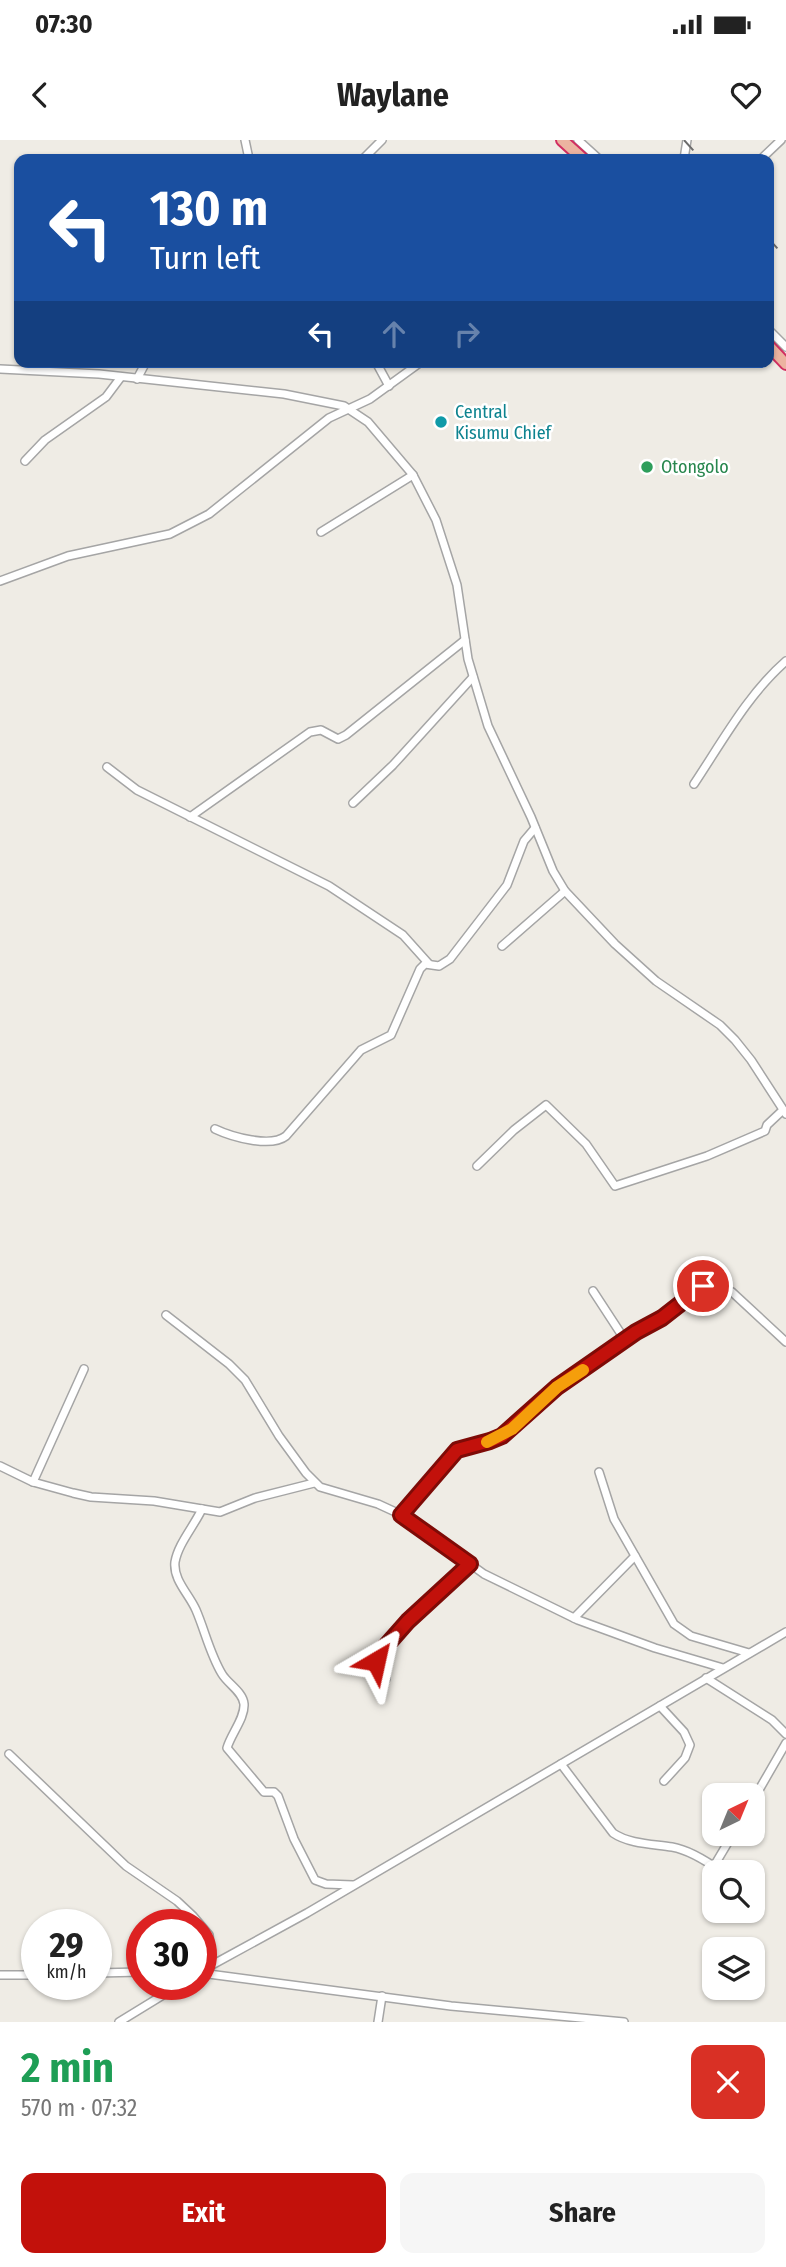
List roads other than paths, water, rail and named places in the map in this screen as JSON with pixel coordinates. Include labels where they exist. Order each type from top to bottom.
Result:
[{"type":"highway","points":[[562,140],[577,154]]},
{"type":"street","points":[[368,154],[382,140]]},
{"type":"street","points":[[578,140],[593,154]]},
{"type":"street","points":[[766,154],[781,140]]},
{"type":"street","points":[[138,379],[143,368]]},
{"type":"street","points":[[379,368],[389,386]]},
{"type":"street","points":[[0,581],[68,556],[170,534],[188,526],[209,514],[329,418],[351,409],[413,368]]},
{"type":"street","points":[[0,369],[121,377],[284,394],[351,409],[368,422],[413,475],[436,520],[449,555],[473,677],[497,748],[565,891],[615,944],[656,981],[720,1025],[736,1040],[785,1112],[767,1125],[765,1131],[707,1156],[615,1186],[586,1144],[546,1105],[514,1130],[477,1166]]},
{"type":"street","points":[[25,461],[45,440],[106,397],[121,377]]},
{"type":"street","points":[[321,532],[413,475]]},
{"type":"street","points":[[190,817],[310,732],[321,730],[338,739],[346,735],[465,640]]},
{"type":"street","points":[[694,784],[739,716],[786,661]]},
{"type":"street","points":[[353,803],[393,765],[473,677]]},
{"type":"street","points":[[107,767],[128,785],[329,886],[402,936],[430,965]]},
{"type":"street","points":[[215,1129],[230,1135],[269,1142],[281,1140],[361,1050],[391,1035],[420,969],[425,964],[439,966],[450,959],[508,886],[524,841],[535,828]]},
{"type":"street","points":[[502,946],[565,891]]},
{"type":"street","points":[[401,1515],[457,1450],[502,1436],[557,1387],[662,1318],[703,1286],[732,1292],[786,1342]]},
{"type":"street","points":[[593,1291],[625,1340]]},
{"type":"street","points":[[166,1315],[229,1364],[244,1380],[279,1436],[314,1483],[329,1491],[378,1504],[401,1515],[470,1564],[574,1618],[654,1648],[723,1668]]},
{"type":"street","points":[[33,1482],[84,1369]]},
{"type":"street","points":[[0,1466],[33,1482],[91,1497],[154,1501],[220,1512],[255,1499],[314,1483]]},
{"type":"street","points":[[599,1472],[614,1519],[674,1624],[691,1636],[749,1653]]},
{"type":"street","points":[[202,1509],[179,1550],[175,1569],[196,1610],[216,1664],[227,1682],[243,1697],[244,1707],[227,1748],[264,1792],[274,1792],[278,1796],[294,1839],[315,1880],[326,1885],[354,1885]]},
{"type":"street","points":[[574,1618],[635,1556]]},
{"type":"street","points":[[386,1679],[377,1664],[378,1655],[414,1615],[470,1564]]},
{"type":"street","points":[[217,1961],[354,1885],[786,1632]]},
{"type":"street","points":[[706,1678],[772,1720],[786,1734]]},
{"type":"street","points":[[660,1706],[684,1732],[690,1745],[685,1758],[664,1781]]},
{"type":"street","points":[[763,1783],[786,1743]]},
{"type":"street","points":[[9,1754],[125,1866],[186,1909]]},
{"type":"street","points":[[561,1765],[617,1837],[680,1849],[702,1860]]},
{"type":"street","points":[[217,1974],[451,2006],[624,2022]]},
{"type":"street","points":[[0,1975],[21,1975]]},
{"type":"street","points":[[378,2022],[382,1996]]},
{"type":"street","points":[[119,2022],[155,2000]]},
{"type":"railway","points":[[684,140],[697,154]]},
{"type":"railway","points":[[774,245],[786,258]]},
{"type":"place","name":"Central Kisumu Chief","points":[[441,422]]},
{"type":"place","name":"Otongolo","points":[[647,467]]}]
